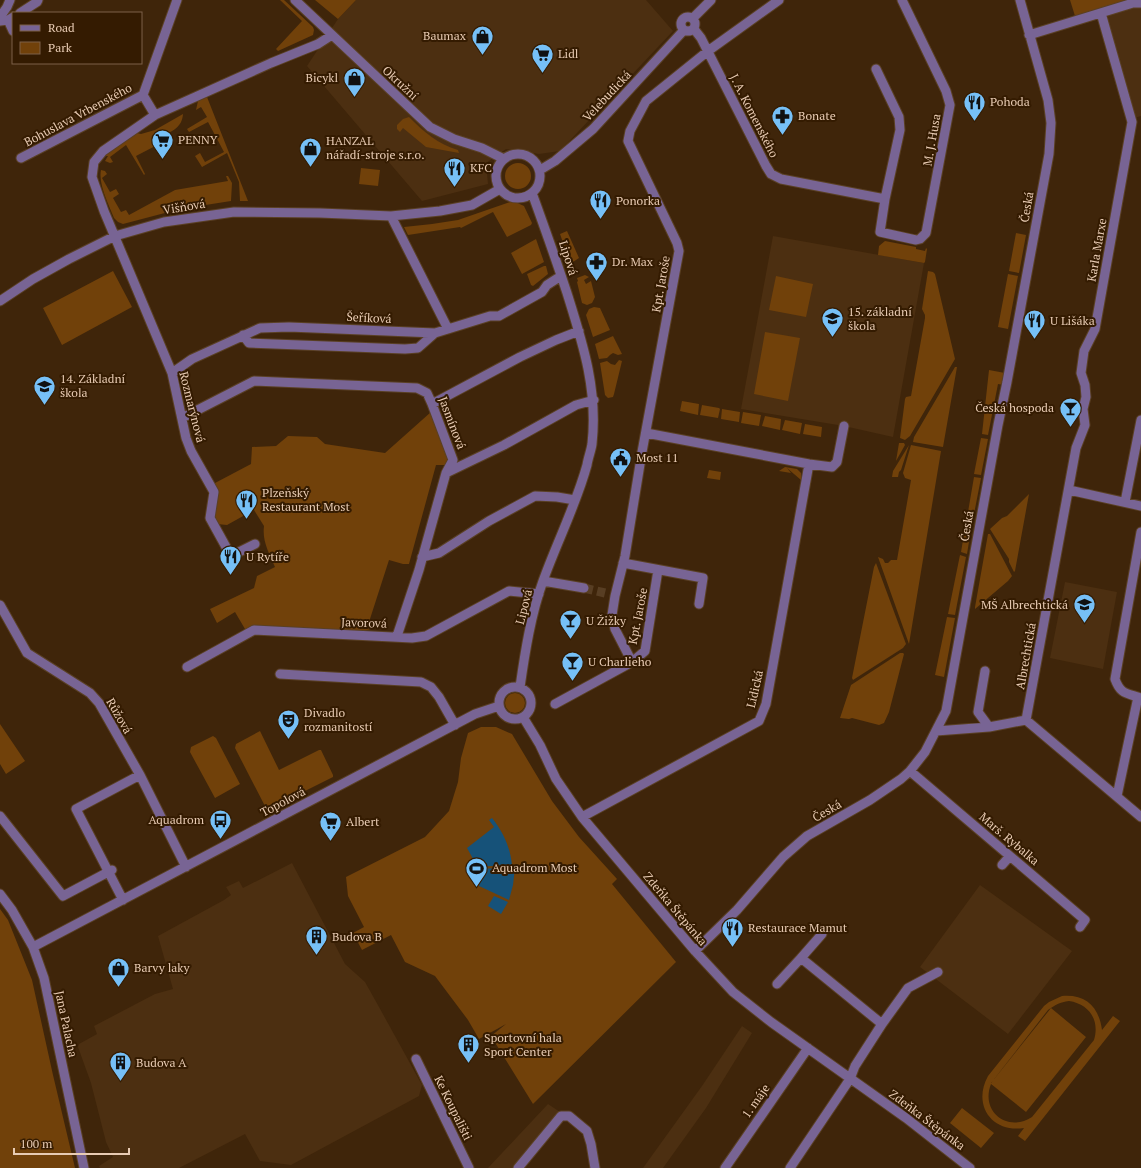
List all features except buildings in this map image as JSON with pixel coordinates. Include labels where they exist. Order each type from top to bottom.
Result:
[{"type":"street","points":[[10,0],[7,6],[5,19],[12,29]]},
{"type":"street","points":[[22,12],[38,0]]},
{"type":"street","name":"Bohuslava Vrbenského","points":[[21,158],[143,95],[177,0]]},
{"type":"street","name":"Okružní","points":[[295,0],[430,127],[454,139],[482,148],[504,159]]},
{"type":"street","points":[[693,18],[696,24],[694,29],[690,31],[684,30],[681,26],[682,20],[689,17],[693,18],[711,0]]},
{"type":"street","points":[[708,50],[779,0]]},
{"type":"street","name":"M. J. Husa","points":[[885,199],[880,232],[916,240],[920,239],[926,233],[950,105],[946,91],[902,0]]},
{"type":"street","name":"Česká","points":[[695,951],[737,910],[783,857],[807,836],[870,800],[910,771],[924,752],[946,711],[1051,137],[1051,119],[1048,100],[1020,0]]},
{"type":"street","points":[[1029,36],[1133,3],[1141,3]]},
{"type":"street","name":"Karla Marxe","points":[[1069,490],[1076,448],[1086,425],[1083,409],[1086,397],[1085,385],[1081,373],[1084,350],[1095,329],[1137,121],[1101,13]]},
{"type":"street","name":"J. A. Komenského","points":[[694,29],[708,50],[771,174],[781,178],[885,199]]},
{"type":"street","name":"Velebudická","points":[[540,170],[555,161],[593,129],[684,30]]},
{"type":"street","name":"Rozmarýnová","points":[[255,544],[231,556],[210,518],[214,492],[191,451],[186,438],[172,374],[92,177],[94,162],[103,151],[155,115],[318,44],[332,35]]},
{"type":"street","name":"Kpt. Jaroše","points":[[632,662],[615,629],[612,615],[623,563],[679,251],[677,243],[628,141],[630,130],[646,101],[708,50]]},
{"type":"street","points":[[876,69],[899,117],[900,130],[885,199]]},
{"type":"street","points":[[143,95],[155,115]]},
{"type":"street","points":[[523,154],[530,157],[540,170],[540,182],[537,188],[526,197],[512,197],[505,194],[500,189],[496,177],[500,164],[504,159],[510,156],[523,154]]},
{"type":"street","name":"Višňová","points":[[0,301],[51,269],[115,236],[164,222],[234,212],[391,216],[440,211],[472,205],[484,200],[500,189]]},
{"type":"street","name":"Lipová","points":[[520,687],[539,594],[584,477],[592,445],[594,400],[591,379],[579,332],[532,193]]},
{"type":"street","points":[[391,216],[448,329]]},
{"type":"street","name":"Šeříková","points":[[172,374],[192,359],[260,328],[289,327],[435,333],[490,316],[499,316],[542,292],[547,285],[561,276]]},
{"type":"street","points":[[432,404],[510,362],[556,340],[579,332]]},
{"type":"street","points":[[243,335],[249,343],[405,349],[418,348],[435,333]]},
{"type":"street","name":"Jasmínová","points":[[182,418],[254,381],[417,388],[427,393],[453,460],[446,473],[419,570],[397,636]]},
{"type":"street","points":[[446,473],[504,446],[576,405],[594,400]]},
{"type":"street","points":[[1126,502],[1141,420]]},
{"type":"street","points":[[646,433],[832,467],[837,462],[844,426]]},
{"type":"street","name":"Lidická","points":[[582,817],[759,720],[766,704],[809,464]]},
{"type":"street","points":[[1069,490],[1141,506]]},
{"type":"street","name":"Albrechtická","points":[[1026,720],[1069,490]]},
{"type":"street","points":[[422,557],[439,554],[489,521],[535,496],[557,496],[575,500]]},
{"type":"street","points":[[1117,796],[1139,693],[1126,694],[1118,688],[1115,679],[1141,532]]},
{"type":"street","points":[[623,563],[703,578],[699,604]]},
{"type":"street","name":"Kpt. Jaroše","points":[[555,704],[632,662],[645,651],[658,570]]},
{"type":"street","points":[[543,581],[584,588]]},
{"type":"street","name":"Javorová","points":[[187,667],[254,630],[397,636],[412,638],[426,636],[509,591],[539,594]]},
{"type":"street","points":[[606,593],[615,596]]},
{"type":"street","name":"Růžová","points":[[0,605],[27,653],[90,693],[100,703],[140,775],[186,867]]},
{"type":"street","points":[[985,671],[978,712],[990,727]]},
{"type":"street","points":[[280,674],[421,682],[431,687],[439,697],[455,725]]},
{"type":"street","points":[[509,687],[520,687],[529,694],[532,701],[528,712],[523,717],[516,719],[509,718],[501,712],[499,698],[509,687]]},
{"type":"street","name":"Topolová","points":[[33,947],[475,714],[499,706]]},
{"type":"street","name":"Zdeňka Štěpánka","points":[[523,717],[540,745],[556,779],[582,817],[695,951],[740,997],[771,1022],[906,1118],[970,1168]]},
{"type":"street","points":[[936,731],[990,727],[1026,720],[1141,817]]},
{"type":"street","name":"Marš. Rybalka","points":[[910,771],[1085,920],[1080,927]]},
{"type":"street","points":[[123,900],[110,871],[76,809],[140,775]]},
{"type":"street","points":[[0,816],[63,896],[110,871]]},
{"type":"street","points":[[1002,865],[1010,856]]},
{"type":"street","name":"Jana Palacha","points":[[0,894],[12,910],[33,947],[44,978],[84,1168]]},
{"type":"street","points":[[777,984],[822,934]]},
{"type":"street","points":[[801,958],[882,1024]]},
{"type":"street","points":[[790,1168],[850,1079],[855,1066],[882,1024],[908,988],[938,972]]},
{"type":"street","name":"1. máje","points":[[725,1168],[808,1048]]},
{"type":"street","name":"Ke Koupališti","points":[[416,1059],[469,1168]]},
{"type":"street","points":[[518,1168],[561,1116],[569,1116],[587,1131],[596,1168]]},
{"type":"shaded area","points":[[356,0],[646,0],[673,31],[560,151],[539,154],[506,149],[486,163],[488,184],[422,201],[307,66],[338,19]]},
{"type":"shaded area","points":[[1141,0],[1141,116],[1134,118],[1100,9]]},
{"type":"shaded area","name":"15. základní škola","points":[[773,236],[924,263],[893,437],[844,426],[741,409]]},
{"type":"shaded area","name":"MŠ Albrechtická","points":[[1065,582],[1117,592],[1103,669],[1050,658]]},
{"type":"shaded area","points":[[292,863],[345,964],[365,982],[422,1085],[419,1096],[291,1165],[260,1161],[245,1134],[179,1168],[100,1168],[99,1166],[113,1157],[106,1142],[91,1083],[78,1047],[79,1044],[97,1034],[94,1026],[155,994],[173,989],[158,936],[231,895],[226,887],[239,881],[243,888]]},
{"type":"shaded area","points":[[980,885],[1072,951],[1008,1034],[920,967]]},
{"type":"shaded area","points":[[742,1026],[752,1033],[706,1108],[663,1168],[643,1168],[702,1086]]},
{"type":"shaded area","points":[[548,1104],[560,1112],[513,1168],[488,1168]]},
{"type":"green space","points":[[280,0],[284,0],[313,27],[314,30],[313,35],[278,51],[276,49],[302,21]]},
{"type":"green space","points":[[315,0],[356,0],[338,19]]},
{"type":"green space","points":[[1070,0],[1131,0],[1075,16]]},
{"type":"green space","points":[[207,97],[248,201],[240,201],[239,182],[227,153],[202,167],[195,156],[200,153],[205,162],[224,152],[208,122],[189,132],[187,129],[207,117],[201,107],[196,110],[198,101]]},
{"type":"green space","points":[[183,114],[181,123],[173,131],[161,137],[163,142],[136,156],[145,174],[144,175],[126,145],[110,157],[113,162],[110,163],[105,161],[108,156],[104,156],[113,148],[137,133],[141,134],[155,130]]},
{"type":"green space","points":[[409,117],[432,137],[458,150],[459,153],[426,147],[403,128],[400,132],[397,129],[397,125],[403,119]]},
{"type":"green space","points":[[518,163],[527,167],[531,176],[527,185],[518,189],[509,185],[505,176],[509,167]]},
{"type":"green space","points":[[361,168],[380,170],[378,186],[359,184]]},
{"type":"green space","points":[[101,170],[105,171],[107,174],[102,178],[110,192],[116,189],[119,194],[113,198],[121,212],[126,210],[129,215],[175,190],[228,181],[226,176],[228,176],[232,183],[231,201],[180,209],[123,224],[114,218],[107,201],[102,188],[100,176]]},
{"type":"green space","points":[[513,201],[524,206],[532,223],[531,225],[507,237],[493,212],[461,228],[408,235],[404,227],[458,220]]},
{"type":"green space","points":[[567,231],[579,258],[573,262],[569,260],[560,234]]},
{"type":"green space","points":[[1016,233],[1026,235],[1019,273],[1009,271]]},
{"type":"green space","points":[[536,239],[544,262],[522,274],[511,253]]},
{"type":"green space","points":[[885,241],[916,247],[916,249],[925,251],[926,248],[925,262],[878,255],[879,246]]},
{"type":"green space","points":[[546,266],[548,274],[533,286],[531,285],[527,274]]},
{"type":"green space","points":[[113,271],[132,307],[62,345],[43,308]]},
{"type":"green space","points":[[928,271],[935,274],[955,359],[910,436],[905,440],[900,438],[905,399],[906,397],[911,396],[925,318],[922,309]]},
{"type":"green space","points":[[1008,274],[1018,276],[1008,329],[998,327]]},
{"type":"green space","points":[[585,275],[589,277],[584,280],[586,284],[591,281],[595,297],[592,303],[587,305],[582,303],[577,282],[577,278]]},
{"type":"green space","points":[[776,276],[813,284],[806,317],[769,310]]},
{"type":"green space","points":[[594,307],[600,308],[610,330],[593,337],[586,315],[589,309]]},
{"type":"green space","points":[[765,332],[800,338],[788,401],[754,394]]},
{"type":"green space","points":[[613,336],[622,354],[618,355],[613,353],[607,358],[599,359],[595,344]]},
{"type":"green space","points":[[619,360],[622,361],[614,394],[613,397],[608,398],[605,395],[600,363],[607,361],[615,365]]},
{"type":"green space","points":[[955,367],[957,367],[943,447],[913,442],[914,437]]},
{"type":"green space","points":[[989,370],[1005,373],[1004,385],[998,384],[988,435],[982,434]]},
{"type":"green space","points":[[682,401],[699,404],[698,415],[680,411]]},
{"type":"green space","points":[[702,405],[719,408],[718,418],[700,415]]},
{"type":"green space","points":[[722,409],[740,412],[739,422],[721,419]]},
{"type":"green space","points":[[431,412],[449,458],[447,465],[436,465],[409,564],[389,560],[369,622],[375,625],[371,629],[364,631],[245,629],[235,612],[217,623],[210,609],[254,588],[257,576],[275,567],[265,542],[264,526],[254,510],[227,525],[217,524],[213,513],[215,483],[251,464],[252,447],[276,446],[288,436],[317,437],[325,444],[385,453]]},
{"type":"green space","points":[[743,412],[761,415],[759,426],[741,423]]},
{"type":"green space","points":[[765,416],[781,419],[780,430],[762,426]]},
{"type":"green space","points":[[785,420],[802,423],[800,434],[782,430]]},
{"type":"green space","points":[[805,424],[822,427],[821,437],[803,434]]},
{"type":"green space","points":[[981,438],[988,439],[981,475],[974,474]]},
{"type":"green space","points":[[899,443],[904,443],[905,445],[896,461]]},
{"type":"green space","points":[[909,445],[898,477],[892,477],[893,471]]},
{"type":"green space","points":[[911,445],[941,451],[909,644],[878,557],[883,559],[885,563],[888,563],[891,560],[897,560],[911,480],[905,478],[903,473]]},
{"type":"green space","points":[[785,467],[797,469],[801,473],[801,480],[787,468],[791,473],[779,471]]},
{"type":"green space","points":[[709,470],[721,472],[720,480],[707,478]]},
{"type":"green space","points":[[974,477],[981,478],[974,514],[968,512]]},
{"type":"green space","points":[[1029,494],[1014,572],[1009,559],[990,529],[1002,518],[1007,516]]},
{"type":"green space","points":[[967,516],[973,517],[967,554],[961,552]]},
{"type":"green space","points":[[988,534],[990,534],[1012,576],[975,609],[975,607]]},
{"type":"green space","points":[[960,555],[966,557],[955,615],[948,614]]},
{"type":"green space","points":[[876,563],[906,644],[903,648],[853,680],[852,678]]},
{"type":"green space","points":[[947,617],[955,618],[944,677],[935,675]]},
{"type":"green space","points":[[900,653],[904,654],[889,712],[884,723],[879,725],[852,718],[840,718],[851,685]]},
{"type":"green space","points":[[515,693],[522,696],[525,703],[522,710],[515,713],[508,710],[505,703],[508,696]]},
{"type":"green space","points":[[0,724],[25,761],[6,774],[0,764]]},
{"type":"green space","name":"Aquadrom Most","points":[[481,727],[496,727],[512,734],[552,801],[579,837],[617,879],[612,884],[676,962],[533,1104],[491,1036],[506,1024],[479,1039],[468,1020],[435,976],[405,962],[391,935],[362,950],[353,933],[364,927],[348,896],[346,877],[425,837],[449,811],[458,782],[461,758],[468,733]]},
{"type":"green space","points":[[260,731],[279,770],[321,750],[333,777],[267,810],[235,748],[236,744]]},
{"type":"green space","points":[[213,736],[216,738],[240,784],[215,798],[190,752],[191,747]]},
{"type":"green space","points":[[0,909],[8,920],[32,980],[75,1168],[0,1168]]},
{"type":"green space","points":[[1062,996],[1078,997],[1090,1004],[1094,1009],[1098,1015],[1102,1030],[1113,1016],[1120,1021],[1025,1141],[1018,1136],[1024,1128],[1003,1126],[994,1121],[988,1115],[984,1107],[982,1097],[988,1076],[1044,1006]],"holes":[[[1069,1001],[1087,1009],[1094,1020],[1094,1040],[1032,1117],[1014,1123],[998,1117],[989,1103],[991,1084],[1026,1112],[1086,1037],[1051,1008],[1055,1005]],[[1051,1008],[991,1083],[1048,1010]]]},
{"type":"green space","points":[[962,1108],[994,1133],[981,1148],[950,1123]]},
{"type":"water","points":[[492,818],[505,840],[510,852],[512,865],[474,867],[472,857],[467,848],[494,827],[489,820]]},
{"type":"water","points":[[515,867],[513,885],[509,900],[479,886],[482,869]]},
{"type":"water","points":[[494,896],[508,902],[501,914],[488,906]]},
{"type":"tunnel","points":[[584,588],[605,593]]},
{"type":"place","name":"Baumax","points":[[482,56]]},
{"type":"place","name":"Lidl","points":[[543,74]]},
{"type":"place","name":"Bicykl","points":[[354,98]]},
{"type":"place","name":"Pohoda","points":[[974,122]]},
{"type":"place","name":"Bonate","points":[[782,136]]},
{"type":"place","name":"PENNY","points":[[162,160]]},
{"type":"place","name":"HANZAL nářadí-stroje s.r.o.","points":[[310,168]]},
{"type":"place","name":"KFC","points":[[455,188]]},
{"type":"place","name":"Ponorka","points":[[600,220]]},
{"type":"place","name":"Dr. Max","points":[[597,282]]},
{"type":"place","name":"15. základní škola","points":[[832,338]]},
{"type":"place","name":"U Lišáka","points":[[1034,340]]},
{"type":"place","name":"14. Základní škola","points":[[44,406]]},
{"type":"place","name":"Česká hospoda","points":[[1070,428]]},
{"type":"place","name":"Most 11","points":[[620,478]]},
{"type":"place","name":"Plzeňský Restaurant Most","points":[[246,520]]},
{"type":"place","name":"U Rytíře","points":[[231,576]]},
{"type":"place","name":"MŠ Albrechtická","points":[[1084,624]]},
{"type":"place","name":"U Žižky","points":[[570,640]]},
{"type":"place","name":"U Charlieho","points":[[572,682]]},
{"type":"place","name":"Divadlo rozmanitostí","points":[[289,740]]},
{"type":"place","name":"Aquadrom","points":[[220,840]]},
{"type":"place","name":"Albert","points":[[330,842]]},
{"type":"place","name":"Aquadrom Most","points":[[477,888]]},
{"type":"place","name":"Restaurace Mamut","points":[[733,948]]},
{"type":"place","name":"Budova B","points":[[316,956]]},
{"type":"place","name":"Barvy laky","points":[[118,988]]},
{"type":"place","name":"Sportovní hala Sport Center","points":[[468,1064]]},
{"type":"place","name":"Budova A","points":[[121,1082]]}]
